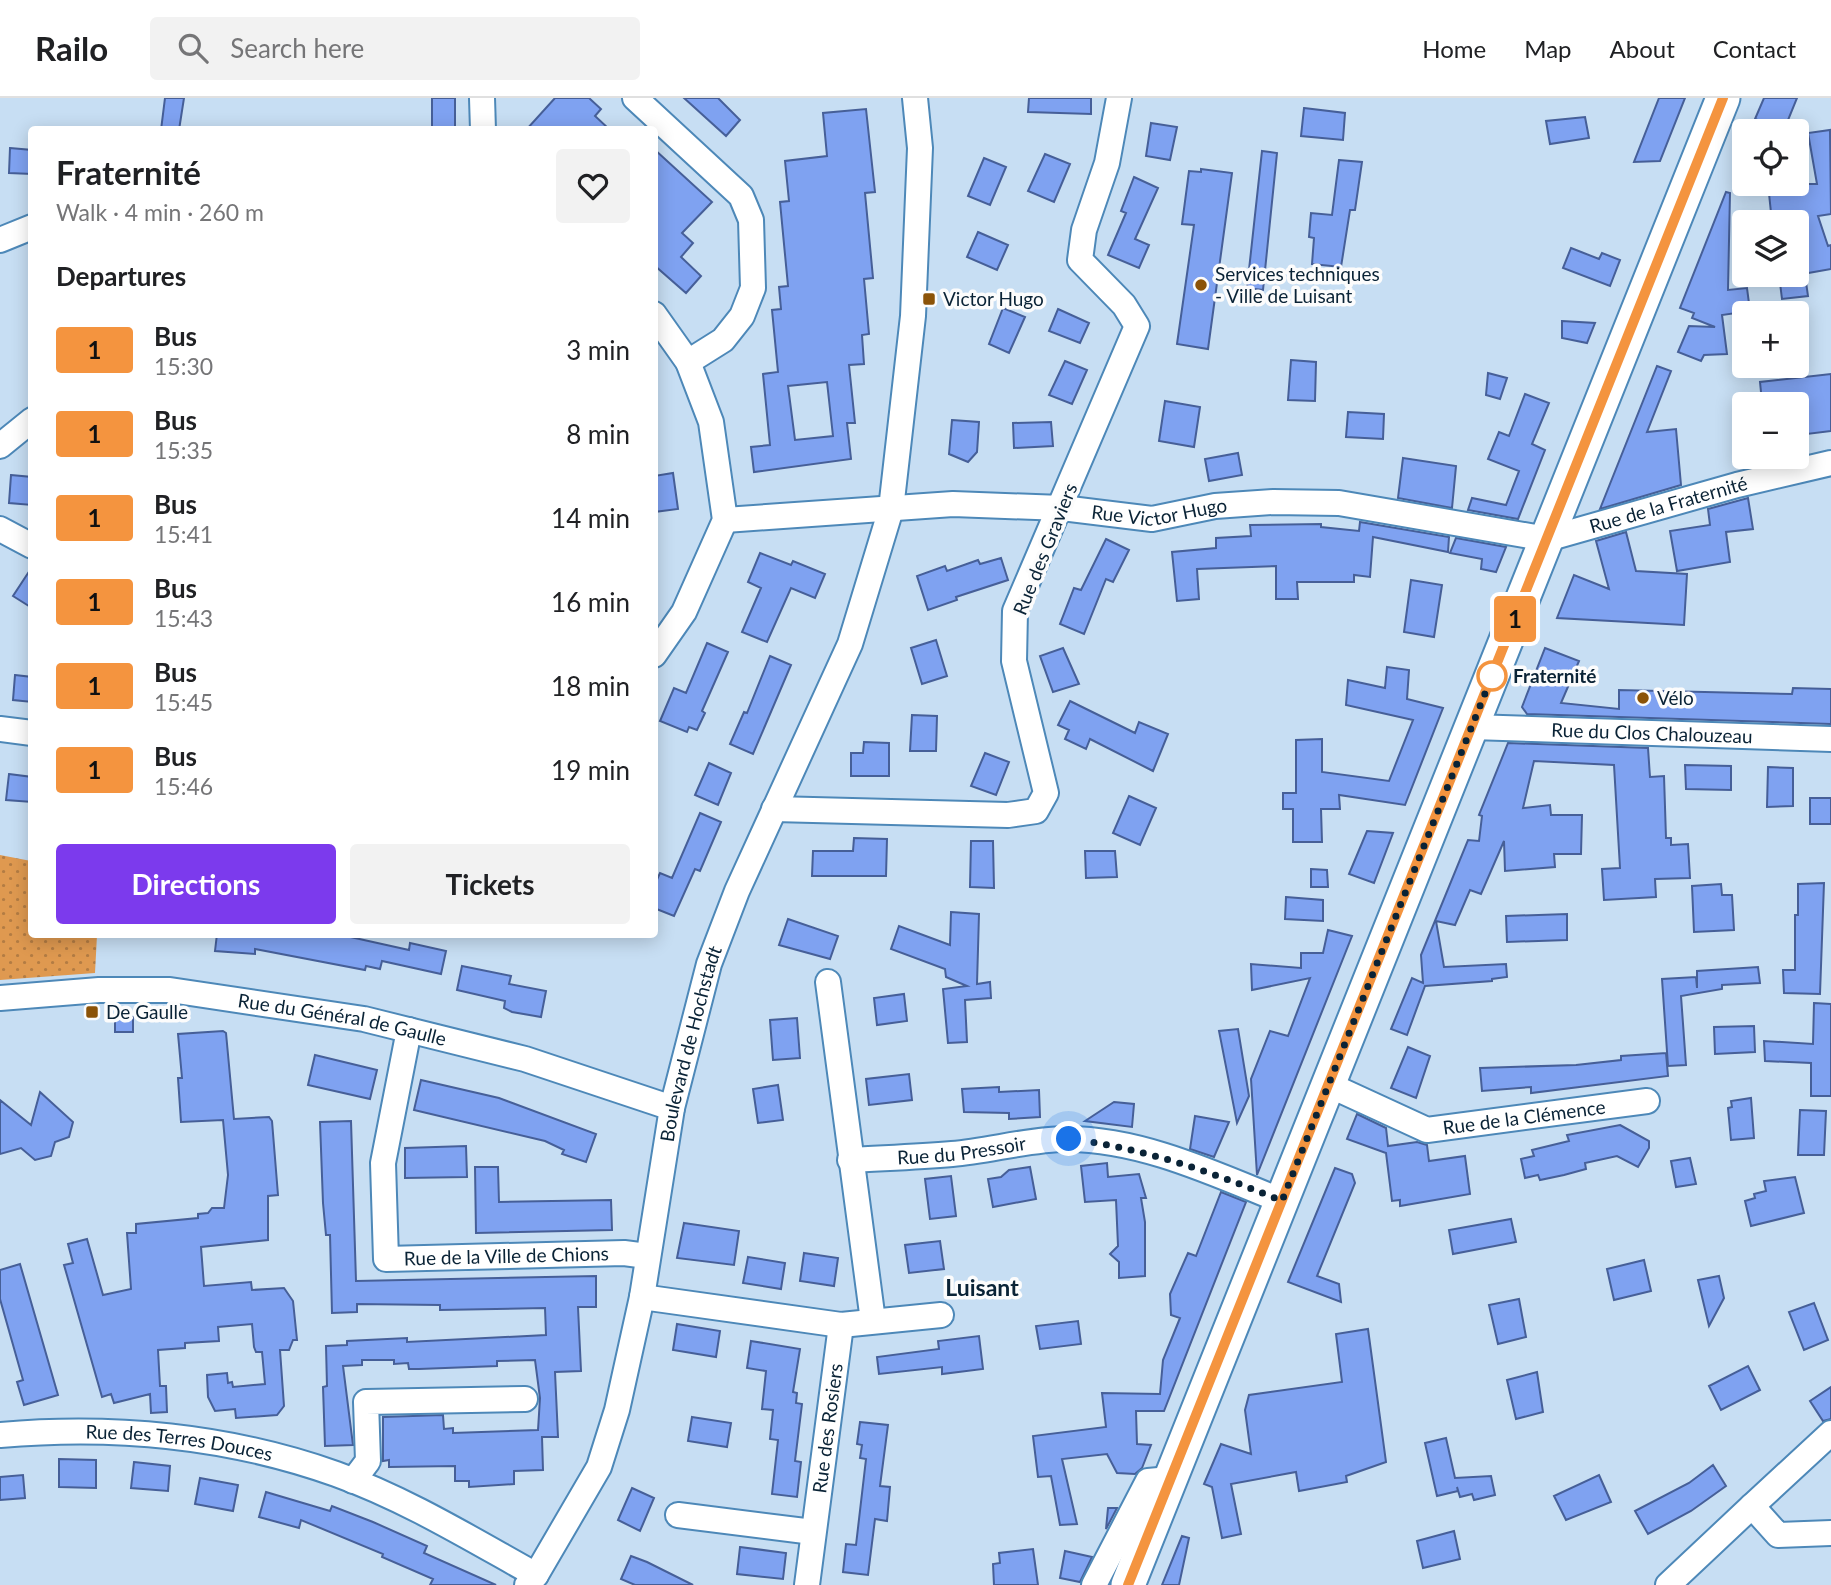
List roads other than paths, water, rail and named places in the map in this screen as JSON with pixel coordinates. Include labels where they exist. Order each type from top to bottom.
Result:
[{"type":"main road","points":[[1128,1585],[1723,98]]},
{"type":"street","points":[[482,98],[483,126]]},
{"type":"street","points":[[635,98],[741,196],[751,220],[753,288],[742,316],[723,340],[688,362]]},
{"type":"street","name":"Boulevard de Hochstadt","points":[[532,1580],[598,1467],[617,1410],[642,1297],[672,1108],[709,964],[737,891],[850,644],[891,509],[914,316],[920,148],[915,98]]},
{"type":"street","name":"Rue des Graviers","points":[[774,809],[1008,815],[1036,811],[1046,793],[1014,661],[1015,611],[1062,508],[1137,326],[1124,305],[1080,260],[1084,230],[1107,163],[1119,98]]},
{"type":"street","points":[[0,240],[28,229]]},
{"type":"street","points":[[658,320],[688,362],[711,422],[725,520],[684,612],[658,649]]},
{"type":"street","points":[[0,446],[28,423]]},
{"type":"street","name":"Rue de la Fraternité","points":[[1546,539],[1737,485],[1831,463]]},
{"type":"street","name":"Rue Victor Hugo","points":[[725,520],[953,504],[1062,508],[1152,519],[1215,506],[1273,502],[1339,503],[1546,539]]},
{"type":"street","points":[[0,529],[28,544]]},
{"type":"street","name":"Rue du Clos Chalouzeau","points":[[1472,727],[1831,739]]},
{"type":"street","points":[[0,729],[28,732]]},
{"type":"street","points":[[828,982],[873,1321]]},
{"type":"street","name":"Rue du Général de Gaulle","points":[[0,998],[99,990],[170,990],[372,1021],[525,1059],[672,1108]]},
{"type":"street","name":"Rue de la Ville de Chions","points":[[409,1030],[383,1163],[386,1259],[624,1253],[647,1256]]},
{"type":"street","name":"Rue de la Clémence","points":[[1328,1084],[1427,1130],[1647,1101]]},
{"type":"street","name":"Rue du Pressoir","points":[[850,1160],[953,1154],[1069,1139],[1114,1144],[1153,1154],[1193,1166],[1282,1201]]},
{"type":"street","points":[[642,1297],[841,1325],[941,1315]]},
{"type":"street","name":"Rue des Rosiers","points":[[807,1585],[841,1325]]},
{"type":"street","points":[[354,1481],[368,1461],[366,1402],[525,1399]]},
{"type":"street","name":"Rue des Terres Douces","points":[[0,1435],[110,1431],[189,1438],[263,1452],[354,1481],[404,1503],[532,1580]]},
{"type":"street","points":[[1668,1585],[1831,1433]]},
{"type":"street","points":[[1094,1585],[1148,1481],[1170,1479]]},
{"type":"street","points":[[1752,1506],[1778,1535],[1831,1533]]},
{"type":"street","points":[[678,1515],[813,1532]]},
{"type":"place","name":"Services techniques - Ville de Luisant","points":[[1201,285]]},
{"type":"place","name":"Victor Hugo","points":[[929,299]]},
{"type":"place","name":"Fraternité","points":[[1492,676]]},
{"type":"place","name":"Vélo","points":[[1643,698]]},
{"type":"place","name":"De Gaulle","points":[[92,1012]]},
{"type":"district","name":"Luisant","points":[[982,1288]]}]
